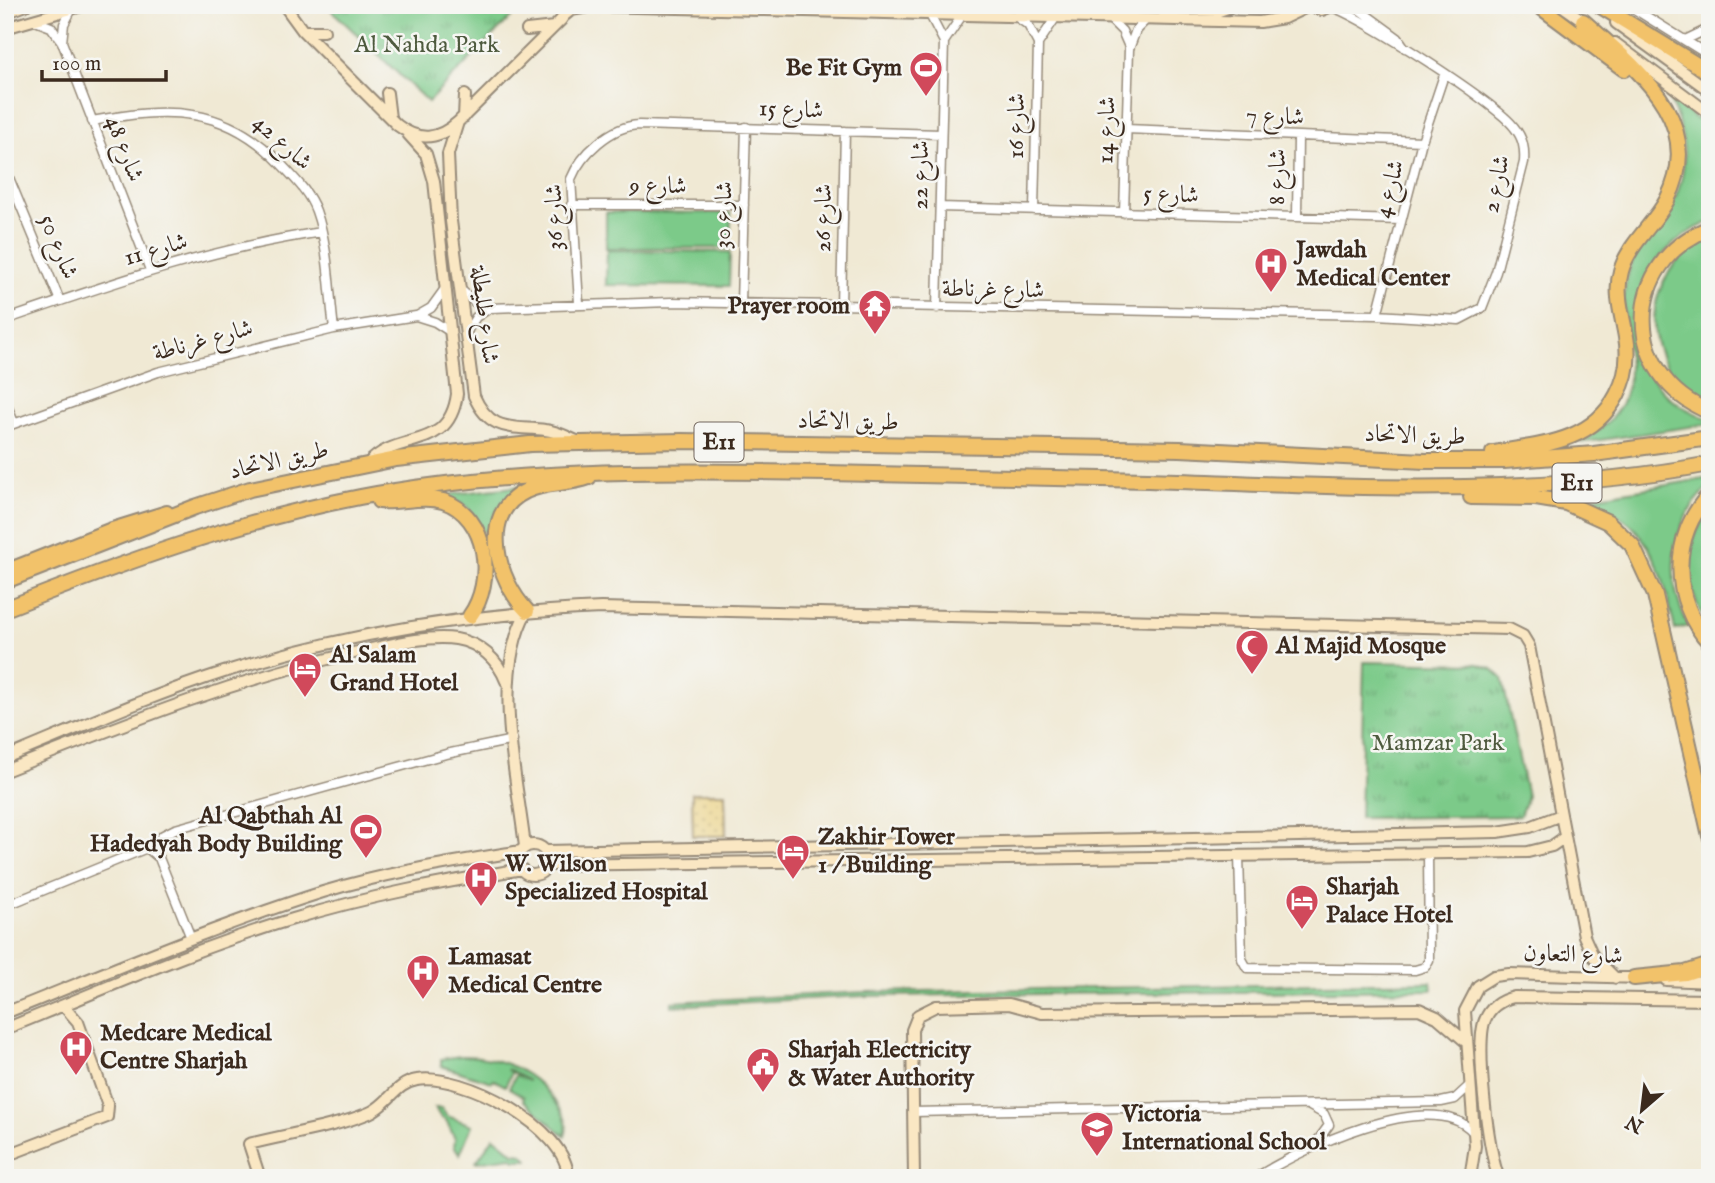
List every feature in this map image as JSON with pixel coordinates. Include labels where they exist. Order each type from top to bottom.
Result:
[{"type":"highway","points":[[1538,5],[1643,86],[1657,107],[1678,156]]},
{"type":"highway","points":[[1599,5],[1710,72]]},
{"type":"highway","points":[[1453,460],[1559,442],[1581,433],[1608,410],[1620,390],[1626,368],[1627,344],[1618,296],[1620,273],[1629,252],[1667,200],[1678,156],[1673,122],[1658,93],[1583,21]]},
{"type":"highway","points":[[1710,228],[1685,240],[1665,259],[1646,294],[1643,320],[1652,359],[1665,382],[1685,400],[1710,412]]},
{"type":"highway","name":"طريق الاتحاد","points":[[5,581],[195,507],[279,482],[368,464],[486,448],[577,441],[1180,449],[1453,460],[1594,454],[1710,438]]},
{"type":"highway","name":"طريق الاتحاد","points":[[5,609],[170,547],[273,517],[360,497],[470,481],[604,470],[837,473],[1443,489],[1590,482],[1710,464]]},
{"type":"highway","points":[[527,611],[510,590],[500,566],[497,531],[504,510],[513,499],[532,488],[573,482],[604,470]]},
{"type":"highway","points":[[1443,489],[1468,497],[1536,498],[1566,503],[1608,522],[1632,545],[1646,570],[1655,595],[1710,836]]},
{"type":"highway","points":[[1710,494],[1696,511],[1685,535],[1680,573],[1689,610],[1710,643]]},
{"type":"highway","points":[[360,497],[383,501],[433,499],[456,507],[468,518],[480,540],[485,576],[479,601],[470,616]]},
{"type":"highway","points":[[1634,978],[1695,971],[1710,965]]},
{"type":"main road","points":[[5,570],[125,524],[195,507]]},
{"type":"street","points":[[5,13],[26,5]]},
{"type":"street","points":[[1203,5],[1277,5]]},
{"type":"street","name":"شارع 2","points":[[1353,5],[1398,38],[1405,48]]},
{"type":"street","points":[[1561,5],[1710,114]]},
{"type":"street","points":[[1591,5],[1710,91]]},
{"type":"street","points":[[1628,5],[1709,55]]},
{"type":"street","points":[[5,28],[79,6]]},
{"type":"street","points":[[62,42],[64,24],[79,6]]},
{"type":"street","name":"شارع طليطلة","points":[[282,6],[303,31],[406,132],[429,162],[436,199],[455,374],[454,407],[440,430],[421,441],[387,447],[368,464]]},
{"type":"street","points":[[406,132],[421,137],[437,136],[461,120],[554,27],[567,10],[594,6],[1268,22],[1308,6],[1322,10],[1332,6]]},
{"type":"street","points":[[1166,19],[1164,12],[1167,9],[1219,11],[1233,6]]},
{"type":"street","name":"شارع 2","points":[[1332,6],[1355,16],[1405,48],[1512,124],[1525,151],[1487,302]]},
{"type":"street","name":"شارع 22","points":[[929,13],[944,42],[937,308]]},
{"type":"street","points":[[944,42],[963,14]]},
{"type":"street","points":[[1015,16],[1028,25],[1038,44],[1056,17]]},
{"type":"street","points":[[1110,19],[1122,31],[1129,49]]},
{"type":"street","name":"شارع 14","points":[[1124,213],[1129,49],[1136,30],[1147,19]]},
{"type":"street","points":[[30,20],[51,27],[62,42]]},
{"type":"street","points":[[527,30],[554,27]]},
{"type":"street","points":[[1685,40],[1709,29],[1709,55]]},
{"type":"street","points":[[303,31],[324,31]]},
{"type":"street","name":"شارع 48","points":[[62,42],[150,270]]},
{"type":"street","name":"شارع 16","points":[[1034,210],[1038,44]]},
{"type":"street","name":"شارع 4","points":[[1377,315],[1422,141],[1444,75]]},
{"type":"street","points":[[387,93],[390,118]]},
{"type":"street","points":[[461,120],[465,95]]},
{"type":"street","name":"شارع 42","points":[[92,121],[158,113],[193,114],[222,120],[265,148],[299,183],[313,205],[321,232],[334,328]]},
{"type":"street","name":"شارع طليطلة","points":[[461,120],[448,154],[451,221],[465,339],[478,406],[500,425],[519,430],[551,431],[577,441]]},
{"type":"street","name":"شارع 15","points":[[639,125],[941,135]]},
{"type":"street","name":"شارع 36","points":[[579,303],[570,179],[576,167],[613,132],[639,125]]},
{"type":"street","name":"شارع 30","points":[[741,303],[746,127]]},
{"type":"street","name":"شارع 7","points":[[1126,129],[1422,141]]},
{"type":"street","name":"شارع 26","points":[[841,306],[845,131]]},
{"type":"street","name":"شارع 8","points":[[1297,217],[1298,137]]},
{"type":"street","name":"شارع 50","points":[[5,168],[60,301]]},
{"type":"street","points":[[436,199],[440,197],[443,200],[451,221]]},
{"type":"street","name":"شارع 9","points":[[571,205],[744,205]]},
{"type":"street","name":"شارع 5","points":[[940,207],[1401,220]]},
{"type":"street","name":"شارع 11","points":[[5,320],[150,270],[223,251],[321,232]]},
{"type":"street","points":[[459,287],[476,303],[491,308]]},
{"type":"street","points":[[416,316],[431,308],[444,290]]},
{"type":"street","name":"شارع غرناطة","points":[[491,308],[579,303],[741,303],[1377,315],[1460,320],[1475,314],[1487,302]]},
{"type":"street","points":[[465,339],[471,323],[491,308]]},
{"type":"street","points":[[416,316],[435,321],[449,331]]},
{"type":"street","name":"شارع غرناطة","points":[[10,425],[158,372],[334,328],[416,316]]},
{"type":"street","points":[[455,374],[466,394],[470,391],[471,379]]},
{"type":"street","points":[[5,400],[10,425]]},
{"type":"street","points":[[7,756],[111,713],[225,672],[325,644],[470,616],[527,611],[642,609],[1509,629],[1522,636],[1529,646],[1586,943],[1598,962],[1615,978]]},
{"type":"street","points":[[522,869],[518,860],[523,849],[506,681],[512,646],[527,611]]},
{"type":"street","points":[[5,771],[219,689],[284,669],[380,647],[440,638],[463,640],[490,655],[506,681]]},
{"type":"street","points":[[151,849],[163,835],[175,829],[446,754],[513,740]]},
{"type":"street","points":[[5,1013],[191,938],[323,892],[411,870],[534,845],[546,851],[1497,832],[1530,827],[1561,815]]},
{"type":"street","points":[[5,1029],[220,943],[294,918],[385,894],[522,869],[535,875],[548,865],[1528,852],[1544,849],[1565,837]]},
{"type":"street","points":[[5,906],[140,849],[151,849],[159,858],[191,938]]},
{"type":"street","points":[[546,851],[548,865]]},
{"type":"street","points":[[1239,856],[1242,959],[1247,968],[1418,970],[1427,965],[1429,958],[1428,854]]},
{"type":"street","points":[[294,918],[298,912],[321,902],[323,892]]},
{"type":"street","name":"شارع التعاون","points":[[1464,1022],[1470,996],[1478,986],[1494,976],[1509,974],[1710,982]]},
{"type":"street","name":"شارع التعاون","points":[[1483,1024],[1493,1007],[1514,997],[1710,1000]]},
{"type":"street","points":[[914,1178],[913,1024],[922,1012],[936,1006],[1009,1004],[1042,1013],[1419,1009],[1433,1014],[1465,1041]]},
{"type":"street","points":[[5,1156],[105,1119],[108,1106],[80,1027],[64,1006]]},
{"type":"street","points":[[1470,1178],[1474,1153],[1464,1022],[1474,1020],[1483,1024],[1489,1144],[1499,1178]]},
{"type":"street","points":[[260,1178],[249,1144],[364,1115],[382,1105],[404,1084],[421,1079],[467,1088],[511,1108],[542,1132],[562,1155],[568,1178]]},
{"type":"street","points":[[913,1112],[1448,1101],[1461,1096],[1469,1086]]},
{"type":"street","points":[[1304,1104],[1344,1133]]},
{"type":"street","points":[[1305,1151],[1322,1138],[1336,1104]]},
{"type":"street","points":[[1255,1178],[1344,1133],[1382,1122],[1429,1117],[1459,1120],[1473,1132]]},
{"type":"green space","name":"Al Nahda Park","points":[[326,5],[523,5],[428,102]]},
{"type":"green space","points":[[1668,97],[1710,129],[1710,222],[1686,235],[1665,252],[1650,272],[1640,295],[1635,319],[1638,344],[1647,369],[1664,392],[1685,408],[1710,420],[1710,424],[1580,443],[1606,424],[1621,404],[1628,384],[1624,296],[1629,271],[1639,251],[1671,207],[1682,177],[1683,145]]},
{"type":"green space","points":[[606,212],[731,213],[730,248],[606,248]]},
{"type":"green space","points":[[1710,238],[1710,402],[1685,388],[1668,368],[1657,345],[1654,321],[1658,296],[1669,273],[1686,253]]},
{"type":"green space","points":[[607,250],[730,252],[729,286],[606,285]]},
{"type":"green space","points":[[1710,478],[1706,489],[1685,519],[1675,549],[1674,581],[1689,626],[1675,630],[1661,575],[1642,537],[1632,526],[1593,497]]},
{"type":"green space","points":[[522,486],[501,505],[490,531],[483,532],[468,508],[445,495]]},
{"type":"green space","points":[[1710,509],[1710,627],[1695,598],[1690,568],[1695,538]]},
{"type":"green space","name":"Mamzar Park","points":[[1364,662],[1478,664],[1492,669],[1502,678],[1527,796],[1520,816],[1360,818]]},
{"type":"green space","points":[[1431,982],[1432,990],[865,996],[672,1006],[672,1002],[865,992]]},
{"type":"green space","points":[[460,1056],[503,1062],[528,1075],[549,1094],[560,1110],[566,1124],[565,1136],[523,1100],[524,1097],[509,1088],[516,1075],[529,1081],[507,1069],[512,1073],[505,1086],[494,1080],[492,1082],[441,1066],[441,1059]]},
{"type":"green space","points":[[435,1108],[441,1108],[447,1116],[472,1125],[460,1154],[454,1147],[455,1139],[446,1120],[441,1118]]},
{"type":"green space","points":[[494,1137],[514,1153],[523,1154],[528,1160],[515,1160],[512,1157],[476,1162]]},
{"type":"sand","points":[[692,793],[725,793],[726,836],[693,836]]},
{"type":"place","name":"Be Fit Gym","points":[[926,98]]},
{"type":"place","name":"Jawdah Medical Center","points":[[1271,294]]},
{"type":"place","name":"Prayer room","points":[[875,336]]},
{"type":"place","name":"Al Majid Mosque","points":[[1252,676]]},
{"type":"place","name":"Al Salam Grand Hotel","points":[[305,699]]},
{"type":"place","name":"Al Qabthah Al Hadedyah Body Building","points":[[366,860]]},
{"type":"place","name":"Zakhir Tower 1 / Building","points":[[793,881]]},
{"type":"place","name":"W. Wilson Specialized Hospital","points":[[481,908]]},
{"type":"place","name":"Sharjah Palace Hotel","points":[[1302,931]]},
{"type":"place","name":"Lamasat Medical Centre","points":[[423,1001]]},
{"type":"place","name":"Medcare Medical Centre Sharjah","points":[[76,1077]]},
{"type":"place","name":"Sharjah Electricity & Water Authority","points":[[763,1094]]},
{"type":"place","name":"Victoria International School","points":[[1097,1158]]}]
